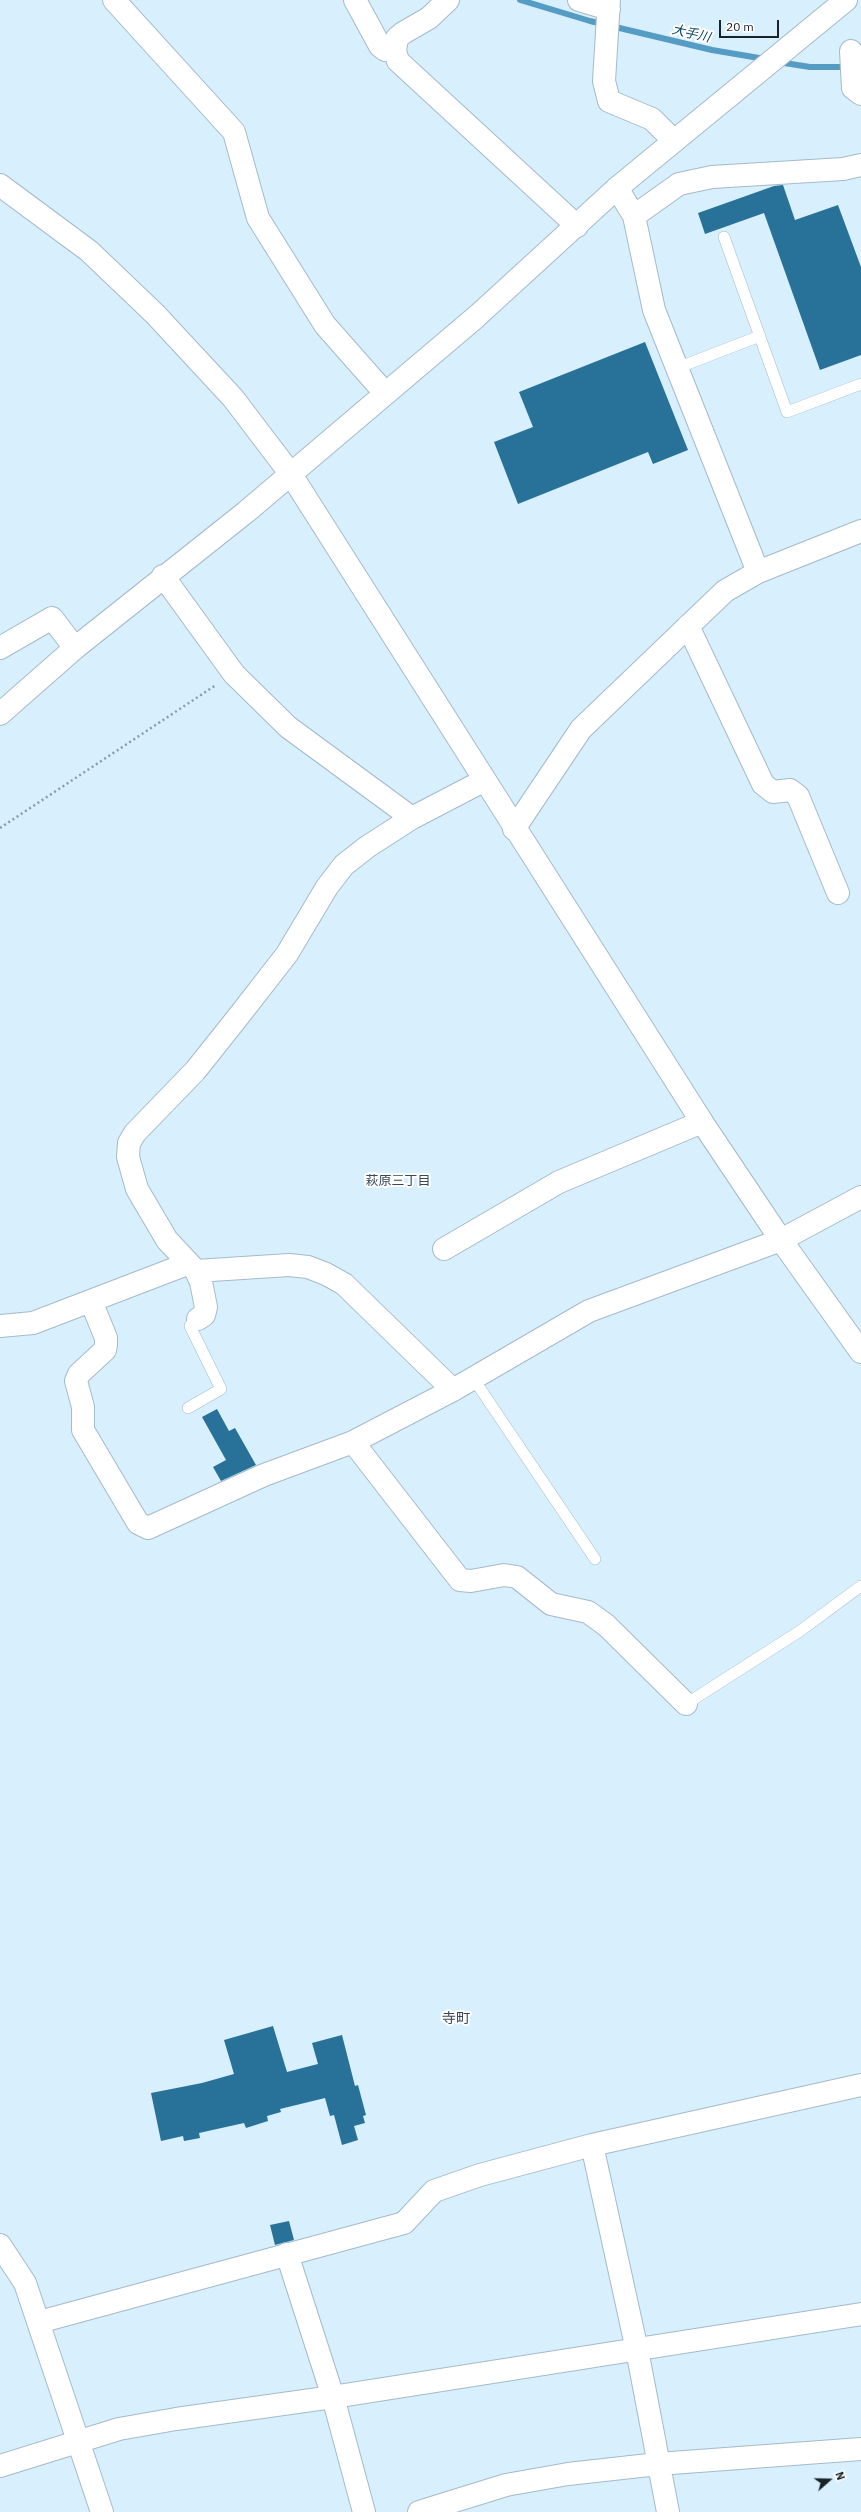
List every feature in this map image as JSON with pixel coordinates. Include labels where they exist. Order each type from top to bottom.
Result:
[{"type":"street","points":[[114,0],[234,132],[258,218],[326,325],[385,393]]},
{"type":"street","points":[[355,0],[380,46],[385,50],[395,51]]},
{"type":"street","points":[[448,0],[428,18],[402,33],[397,38],[395,51],[404,68],[577,226]]},
{"type":"street","points":[[579,0],[609,9],[604,81],[609,100],[652,118],[674,141]]},
{"type":"street","points":[[0,714],[75,648],[163,576],[246,512],[290,473],[476,317],[617,188],[846,0]]},
{"type":"street","points":[[851,51],[857,91]]},
{"type":"street","points":[[634,216],[679,184],[712,177],[843,169],[861,165]]},
{"type":"street","points":[[0,185],[89,251],[150,308],[233,398],[290,473],[483,781],[702,1122],[781,1240],[861,1352]]},
{"type":"street","points":[[617,188],[634,216],[654,310],[758,572]]},
{"type":"street","points":[[514,829],[581,729],[725,591],[758,572],[861,531]]},
{"type":"street","points":[[163,576],[234,674],[288,727],[412,818]]},
{"type":"street","points":[[1,647],[52,618],[75,648]]},
{"type":"street","points":[[688,626],[763,784],[773,792],[790,790],[798,796],[838,893]]},
{"type":"street","points":[[198,1319],[204,1315],[206,1297],[192,1268],[167,1240],[137,1189],[128,1157],[129,1143],[135,1133],[195,1071],[287,954],[327,887],[344,865],[367,847],[412,818],[483,781]]},
{"type":"street","points":[[444,1250],[560,1182],[702,1122]]},
{"type":"street","points":[[91,1301],[106,1338],[106,1345],[105,1350],[79,1374],[76,1381],[83,1407],[83,1430],[138,1523],[144,1528],[153,1527],[264,1476],[353,1442],[453,1390],[589,1311],[781,1240],[861,1197]]},
{"type":"street","points":[[0,1326],[33,1323],[91,1301],[192,1268],[289,1266],[308,1268],[326,1274],[344,1284],[453,1390]]},
{"type":"street","points":[[353,1442],[460,1580],[470,1581],[504,1575],[517,1577],[551,1604],[588,1612],[606,1625],[686,1704]]},
{"type":"street","points":[[39,2322],[404,2223],[434,2191],[480,2175],[592,2145],[861,2085]]},
{"type":"street","points":[[592,2145],[637,2350],[668,2512]]},
{"type":"street","points":[[0,2245],[8,2270],[26,2284],[102,2512]]},
{"type":"street","points":[[287,2254],[333,2397],[364,2512]]},
{"type":"street","points":[[0,2466],[119,2429],[176,2419],[333,2397],[637,2350],[861,2314]]},
{"type":"street","points":[[419,2512],[506,2485],[568,2474],[658,2464],[861,2449]]},
{"type":"lane","points":[[724,237],[787,412],[861,384]]},
{"type":"lane","points":[[677,368],[760,336]]},
{"type":"lane","points":[[188,1408],[221,1389],[190,1326],[198,1319]]},
{"type":"lane","points":[[473,1378],[595,1559]]},
{"type":"lane","points":[[686,1704],[800,1631],[861,1586]]},
{"type":"path","points":[[0,828],[234,674]]},
{"type":"building","points":[[783,185],[795,220],[838,205],[861,267],[861,355],[820,370],[764,213],[705,234],[698,213],[774,186]]},
{"type":"building","points":[[645,342],[688,450],[653,464],[648,452],[518,504],[494,442],[533,427],[519,392]]},
{"type":"building","points":[[217,1409],[229,1431],[235,1428],[256,1465],[221,1481],[213,1467],[226,1460],[202,1417]]},
{"type":"building","points":[[273,2026],[287,2072],[318,2064],[312,2043],[342,2035],[355,2086],[358,2085],[366,2115],[363,2116],[365,2123],[354,2126],[358,2140],[342,2145],[334,2115],[330,2116],[325,2098],[280,2109],[281,2112],[267,2116],[268,2121],[246,2128],[244,2123],[199,2133],[200,2138],[184,2141],[183,2136],[161,2141],[151,2093],[202,2083],[234,2074],[224,2040]]},
{"type":"building","points":[[289,2221],[294,2240],[275,2245],[270,2225]]},
{"type":"waterway","name":"大手川","points":[[520,0],[590,21],[712,50],[765,59]]},
{"type":"waterway","name":"大手川","points":[[778,62],[810,67],[849,67]]},
{"type":"district","name":"萩原三丁目","points":[[398,1181]]},
{"type":"district","name":"寺町","points":[[456,2019]]}]
